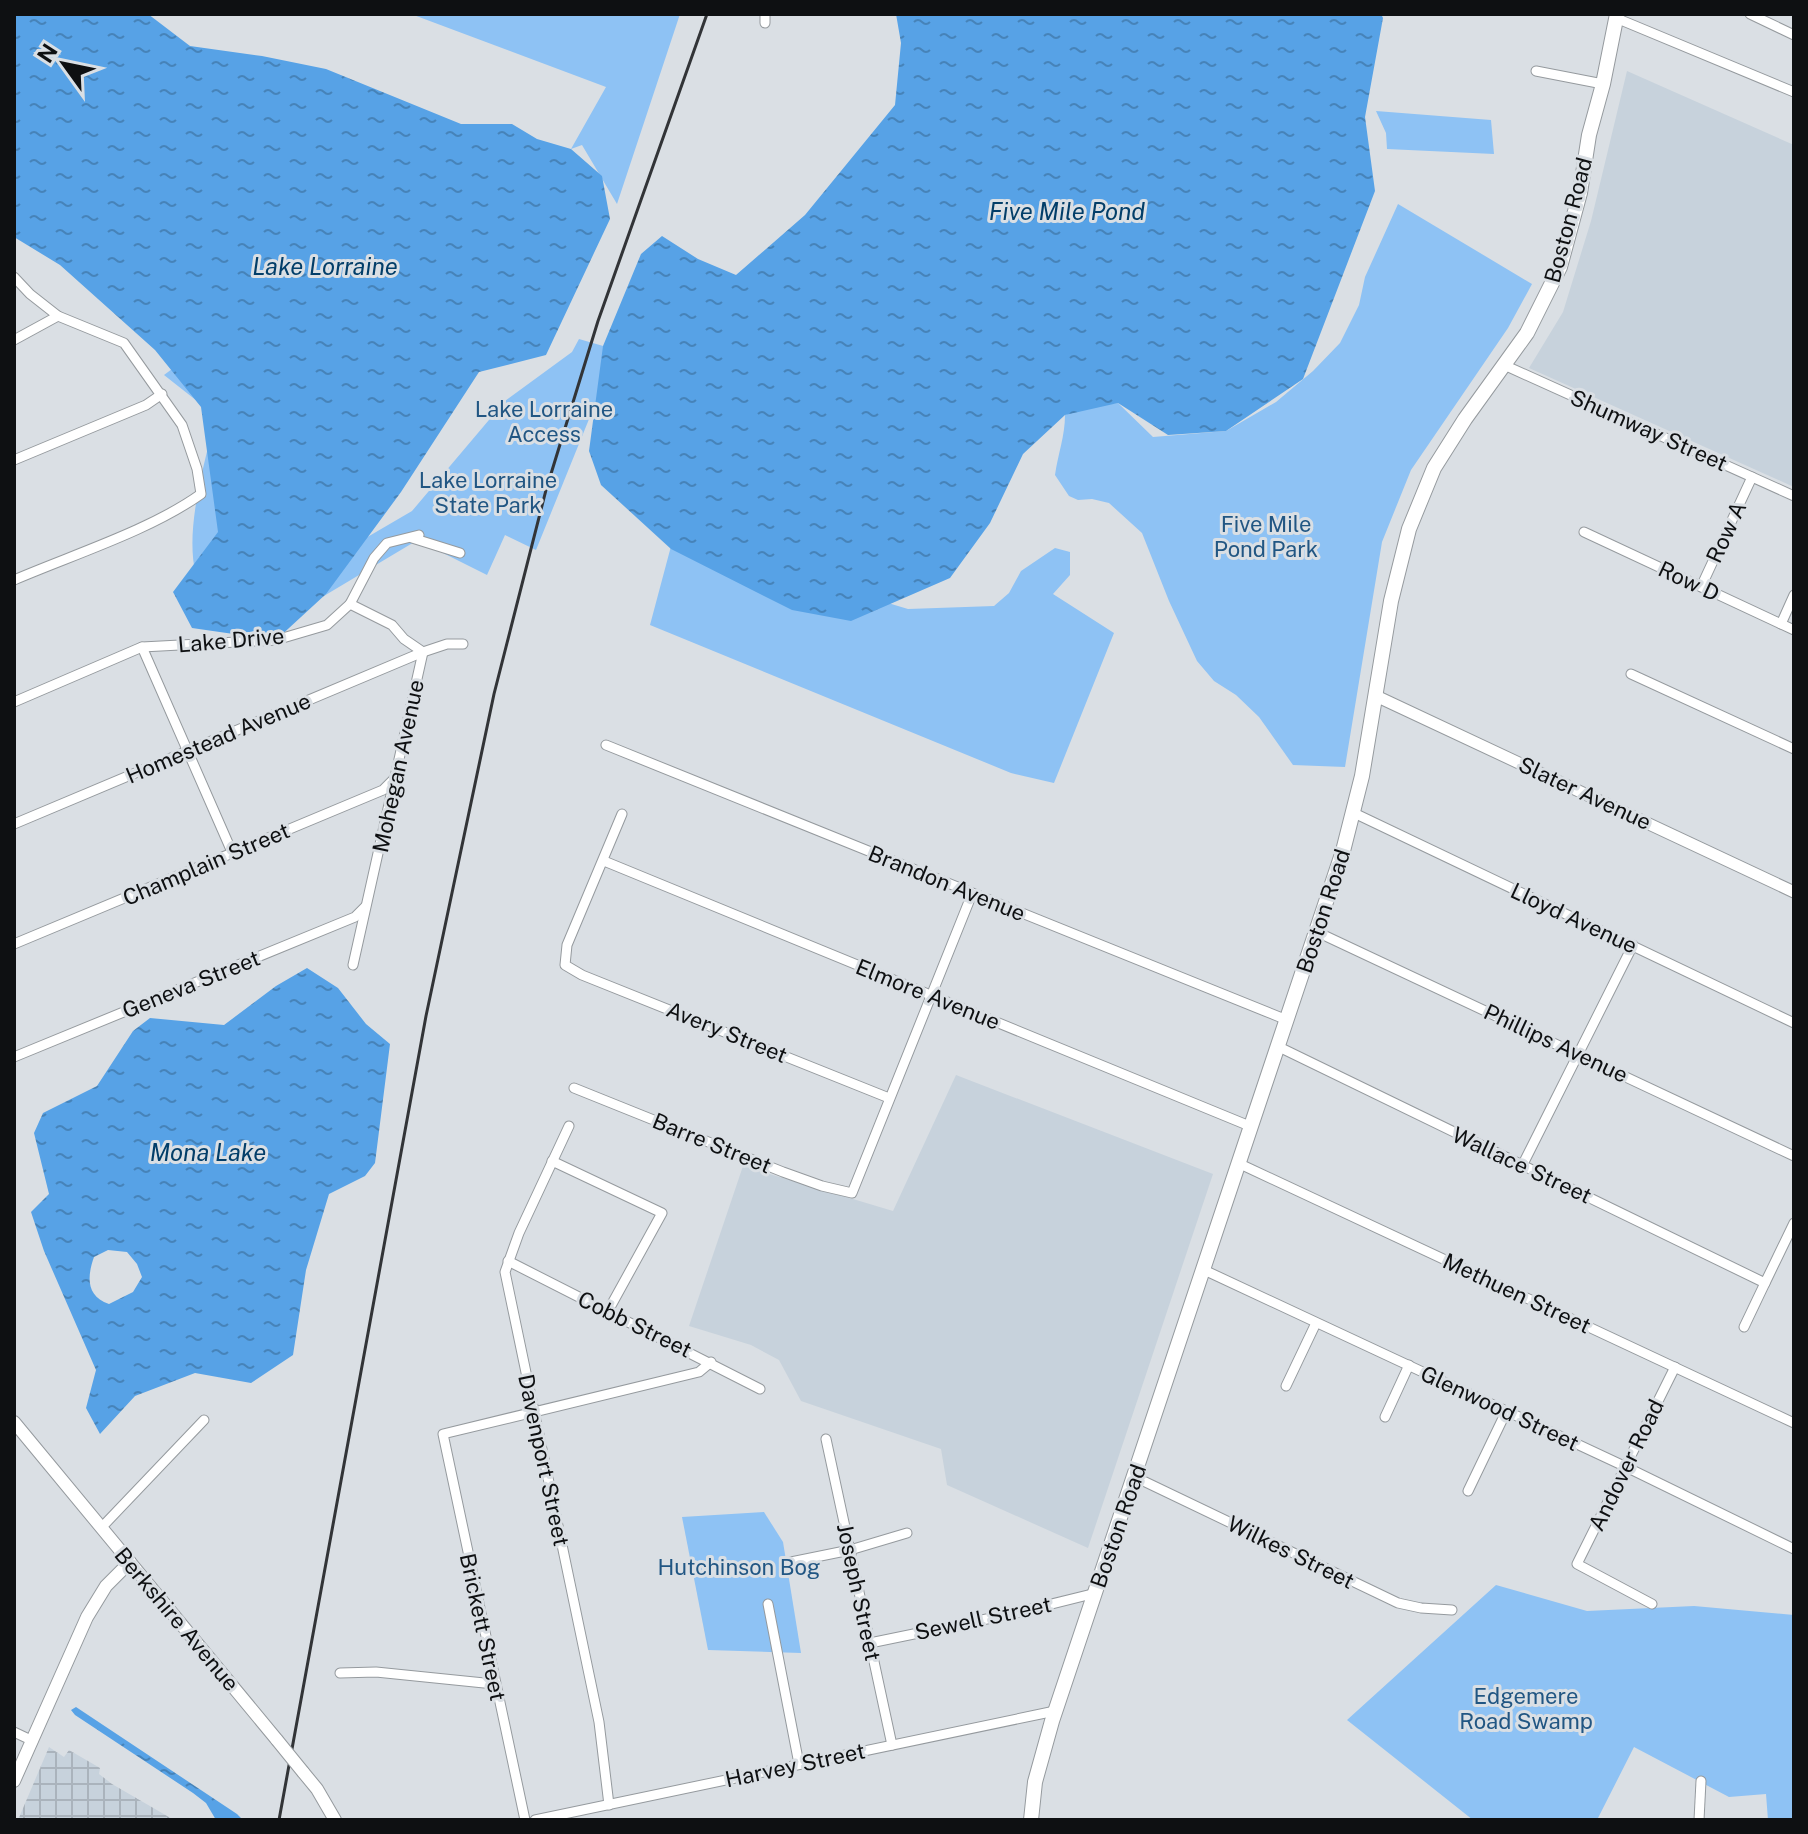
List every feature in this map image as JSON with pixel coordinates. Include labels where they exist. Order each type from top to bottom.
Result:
[{"type":"main road","name":"Boston Road","points":[[1031,1820],[1035,1782],[1055,1711],[1279,1047],[1354,813],[1397,572],[1415,511],[1434,468],[1527,333],[1560,267],[1580,193],[1589,135],[1616,16]]},
{"type":"main road","name":"Berkshire Avenue","points":[[14,1422],[317,1789],[335,1820]]},
{"type":"main road","points":[[14,1781],[87,1617],[101,1592],[130,1562]]},
{"type":"street","points":[[1750,14],[1794,35]]},
{"type":"street","points":[[1616,16],[1794,92]]},
{"type":"street","points":[[1536,71],[1603,84]]},
{"type":"street","points":[[14,277],[58,316],[124,343],[182,425],[197,469],[201,494],[185,505],[14,580]]},
{"type":"street","points":[[14,340],[58,316]]},
{"type":"street","name":"Shumway Street","points":[[1504,365],[1794,496]]},
{"type":"street","points":[[14,460],[146,405],[162,394]]},
{"type":"street","name":"Row A","points":[[1701,587],[1752,477]]},
{"type":"street","name":"Row D","points":[[1584,532],[1794,630]]},
{"type":"street","name":"Lake Drive","points":[[142,647],[276,640],[327,625],[350,604],[374,558],[387,543],[416,536],[460,553]]},
{"type":"street","points":[[1781,624],[1794,595]]},
{"type":"street","name":"Mohegan Avenue","points":[[350,604],[392,625],[404,639],[423,652],[353,965]]},
{"type":"street","name":"Homestead Avenue","points":[[14,824],[423,652],[447,644],[463,644]]},
{"type":"street","points":[[14,702],[142,647],[232,852]]},
{"type":"street","points":[[1631,674],[1794,749]]},
{"type":"street","name":"Slater Avenue","points":[[1376,696],[1794,892]]},
{"type":"street","name":"Brandon Avenue","points":[[606,745],[1287,1020]]},
{"type":"street","name":"Champlain Street","points":[[14,944],[383,790],[394,779]]},
{"type":"street","name":"Lloyd Avenue","points":[[1354,813],[1794,1023]]},
{"type":"street","points":[[604,861],[622,814]]},
{"type":"street","name":"Avery Street","points":[[604,861],[567,945],[565,965],[582,975],[889,1098]]},
{"type":"street","name":"Elmore Avenue","points":[[604,861],[1252,1127]]},
{"type":"street","points":[[889,1098],[972,894]]},
{"type":"street","name":"Geneva Street","points":[[14,1057],[355,917],[365,907]]},
{"type":"street","name":"Phillips Avenue","points":[[1317,932],[1794,1156]]},
{"type":"street","points":[[1522,1166],[1633,945]]},
{"type":"street","name":"Wallace Street","points":[[1279,1047],[1765,1283]]},
{"type":"street","name":"Barre Street","points":[[574,1088],[783,1172],[826,1188],[852,1193],[889,1098]]},
{"type":"street","name":"Davenport Street","points":[[569,1126],[505,1272],[599,1722],[609,1805]]},
{"type":"street","points":[[552,1161],[662,1213],[608,1311]]},
{"type":"street","name":"Methuen Street","points":[[1240,1164],[1794,1423]]},
{"type":"street","points":[[1744,1327],[1794,1223]]},
{"type":"street","name":"Cobb Street","points":[[508,1261],[760,1389]]},
{"type":"street","name":"Glenwood Street","points":[[1204,1270],[1794,1549]]},
{"type":"street","points":[[1286,1386],[1316,1323]]},
{"type":"street","points":[[533,1412],[699,1372],[711,1362]]},
{"type":"street","points":[[1385,1417],[1409,1365]]},
{"type":"street","name":"Andover Road","points":[[1652,1604],[1577,1564],[1675,1367]]},
{"type":"street","name":"Brickett Street","points":[[525,1820],[443,1434],[533,1412]]},
{"type":"street","points":[[1468,1491],[1506,1412]]},
{"type":"street","points":[[101,1528],[204,1420]]},
{"type":"street","name":"Joseph Street","points":[[826,1439],[892,1745]]},
{"type":"street","name":"Wilkes Street","points":[[1135,1477],[1398,1603],[1452,1610]]},
{"type":"street","points":[[791,1562],[850,1550],[907,1533]]},
{"type":"street","name":"Sewell Street","points":[[870,1643],[1096,1593]]},
{"type":"street","points":[[768,1604],[799,1764]]},
{"type":"street","points":[[340,1673],[376,1672],[494,1684]]},
{"type":"street","name":"Harvey Street","points":[[535,1820],[1055,1711]]},
{"type":"street","points":[[14,1732],[33,1741]]},
{"type":"street","points":[[1699,1820],[1701,1781]]},
{"type":"shaded area","points":[[1627,71],[1794,145],[1794,487],[1529,368],[1563,312],[1591,221]]},
{"type":"shaded area","points":[[956,1075],[1213,1174],[1088,1548],[947,1485],[941,1449],[801,1401],[779,1360],[751,1345],[689,1326],[743,1166],[893,1211]]},
{"type":"shaded area","points":[[49,1747],[64,1757],[69,1750],[100,1768],[99,1774],[112,1784],[174,1820],[18,1820]]},
{"type":"green space","points":[[411,14],[680,14],[617,204],[582,145],[571,149],[606,87]]},
{"type":"green space","points":[[1376,111],[1491,120],[1494,154],[1387,149],[1386,133]]},
{"type":"green space","name":"Five Mile Pond Park","points":[[1398,204],[1532,284],[1508,328],[1411,470],[1382,542],[1345,767],[1293,765],[1259,717],[1236,695],[1214,681],[1197,661],[1142,533],[1109,503],[1069,496],[1055,475],[1065,415],[1086,406],[1118,403],[1153,437],[1226,431],[1276,402],[1340,343],[1359,305],[1365,277]]},
{"type":"green space","name":"Lake Lorraine State Park","points":[[579,339],[617,350],[536,550],[505,535],[487,575],[439,551],[421,538],[245,643],[208,602],[198,583],[192,538],[194,514],[214,422],[197,401],[164,375],[188,357],[219,382],[241,409],[218,532],[221,585],[244,609],[412,511],[505,401],[572,352]]},
{"type":"green space","points":[[690,475],[858,594],[908,609],[994,606],[1009,593],[1021,571],[1055,548],[1070,552],[1070,575],[1053,594],[1114,633],[1054,783],[1011,773],[650,625]]},
{"type":"green space","name":"Hutchinson Bog","points":[[764,1512],[783,1542],[801,1653],[708,1650],[682,1517]]},
{"type":"green space","name":"Edgemere Road Swamp","points":[[1496,1585],[1587,1611],[1694,1606],[1794,1615],[1794,1820],[1768,1820],[1766,1794],[1729,1797],[1634,1747],[1597,1820],[1473,1820],[1347,1720]]},
{"type":"water","name":"Lake Lorraine","points":[[14,14],[148,14],[190,46],[326,69],[461,124],[512,124],[537,139],[571,149],[602,176],[610,219],[546,355],[479,372],[401,492],[326,594],[276,640],[192,628],[173,592],[218,532],[201,407],[155,350],[60,265],[14,237]]},
{"type":"water","name":"Five Mile Pond","points":[[896,14],[1381,14],[1383,18],[1365,117],[1375,191],[1303,379],[1226,431],[1168,435],[1118,403],[1065,415],[1023,454],[990,523],[950,578],[851,621],[792,610],[671,549],[601,485],[589,451],[603,346],[641,254],[662,236],[698,259],[736,275],[805,215],[895,105],[901,43]]},
{"type":"water","name":"Mona Lake","points":[[307,968],[338,988],[366,1024],[390,1044],[375,1163],[365,1176],[329,1194],[306,1270],[293,1355],[251,1383],[195,1373],[135,1396],[100,1434],[86,1408],[96,1370],[44,1251],[31,1212],[49,1194],[34,1133],[43,1113],[97,1086],[133,1031],[150,1018],[224,1025],[276,986]],"holes":[[[108,1250],[127,1252],[137,1264],[142,1277],[133,1292],[109,1304],[101,1301],[90,1285],[94,1257]]]},
{"type":"water","points":[[76,1707],[243,1820],[216,1820],[206,1803],[75,1715],[71,1710]]},
{"type":"railway","points":[[279,1820],[426,1016],[494,694],[546,490],[598,321],[707,14]]},
{"type":"park label","name":"Lake Lorraine Access","points":[[544,422]]}]
